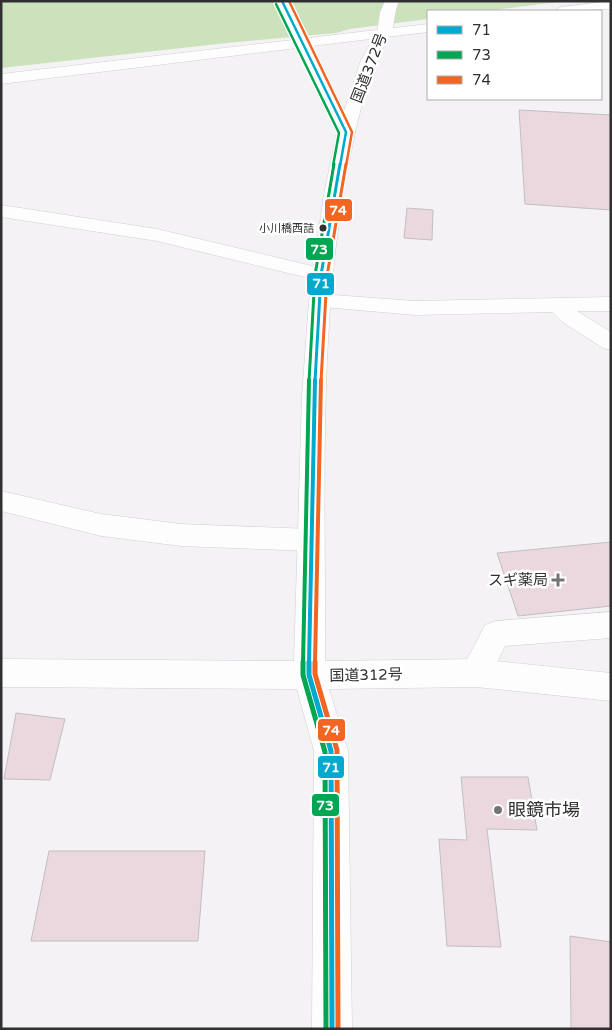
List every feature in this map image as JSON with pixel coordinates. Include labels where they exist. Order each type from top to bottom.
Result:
[{"type":"main road","points":[[282,1],[346,132]]},
{"type":"main road","name":"国道372号","points":[[332,1029],[332,751],[309,675],[311,540],[321,275],[346,132],[369,60],[384,33],[390,6]]},
{"type":"main road","points":[[571,10],[609,6]]},
{"type":"main road","points":[[1,79],[427,28]]},
{"type":"main road","points":[[1,211],[157,235],[321,275]]},
{"type":"main road","points":[[320,301],[415,308],[611,304]]},
{"type":"main road","points":[[558,305],[569,316],[611,343]]},
{"type":"main road","points":[[1,500],[100,524],[172,534],[311,540]]},
{"type":"main road","points":[[476,673],[496,634],[611,625]]},
{"type":"main road","name":"国道312号","points":[[1,674],[309,675],[476,673],[611,687]]},
{"type":"green space","points":[[1,1],[566,1],[493,10],[427,10],[427,19],[350,29],[336,33],[1,68]]},
{"type":"building","points":[[519,110],[611,115],[611,210],[525,204]]},
{"type":"building","points":[[407,208],[433,210],[432,240],[404,238]]},
{"type":"building","name":"スギ薬局","points":[[611,542],[611,606],[518,616],[497,553]]},
{"type":"building","points":[[16,713],[65,719],[50,780],[4,779]]},
{"type":"building","points":[[461,777],[528,777],[537,830],[487,829],[501,947],[447,946],[439,839],[467,840]]},
{"type":"building","points":[[49,851],[205,851],[198,941],[31,941]]},
{"type":"building","points":[[570,936],[611,942],[611,1029],[571,1029]]},
{"type":"transit line","name":"71","points":[[282,1],[346,132],[321,275],[314,396],[309,675],[331,751],[332,1029]]},
{"type":"transit line","name":"74","points":[[289,1],[352,132],[327,276],[320,396],[315,674],[337,750],[338,1029]]},
{"type":"transit line","name":"73","points":[[276,4],[339,133],[315,275],[308,396],[303,675],[325,752],[326,1029]]},
{"type":"place","name":"小川橋西詰","points":[[323,228]]},
{"type":"place","name":"スギ薬局","points":[[558,580]]},
{"type":"place","name":"眼鏡市場","points":[[498,810]]}]
